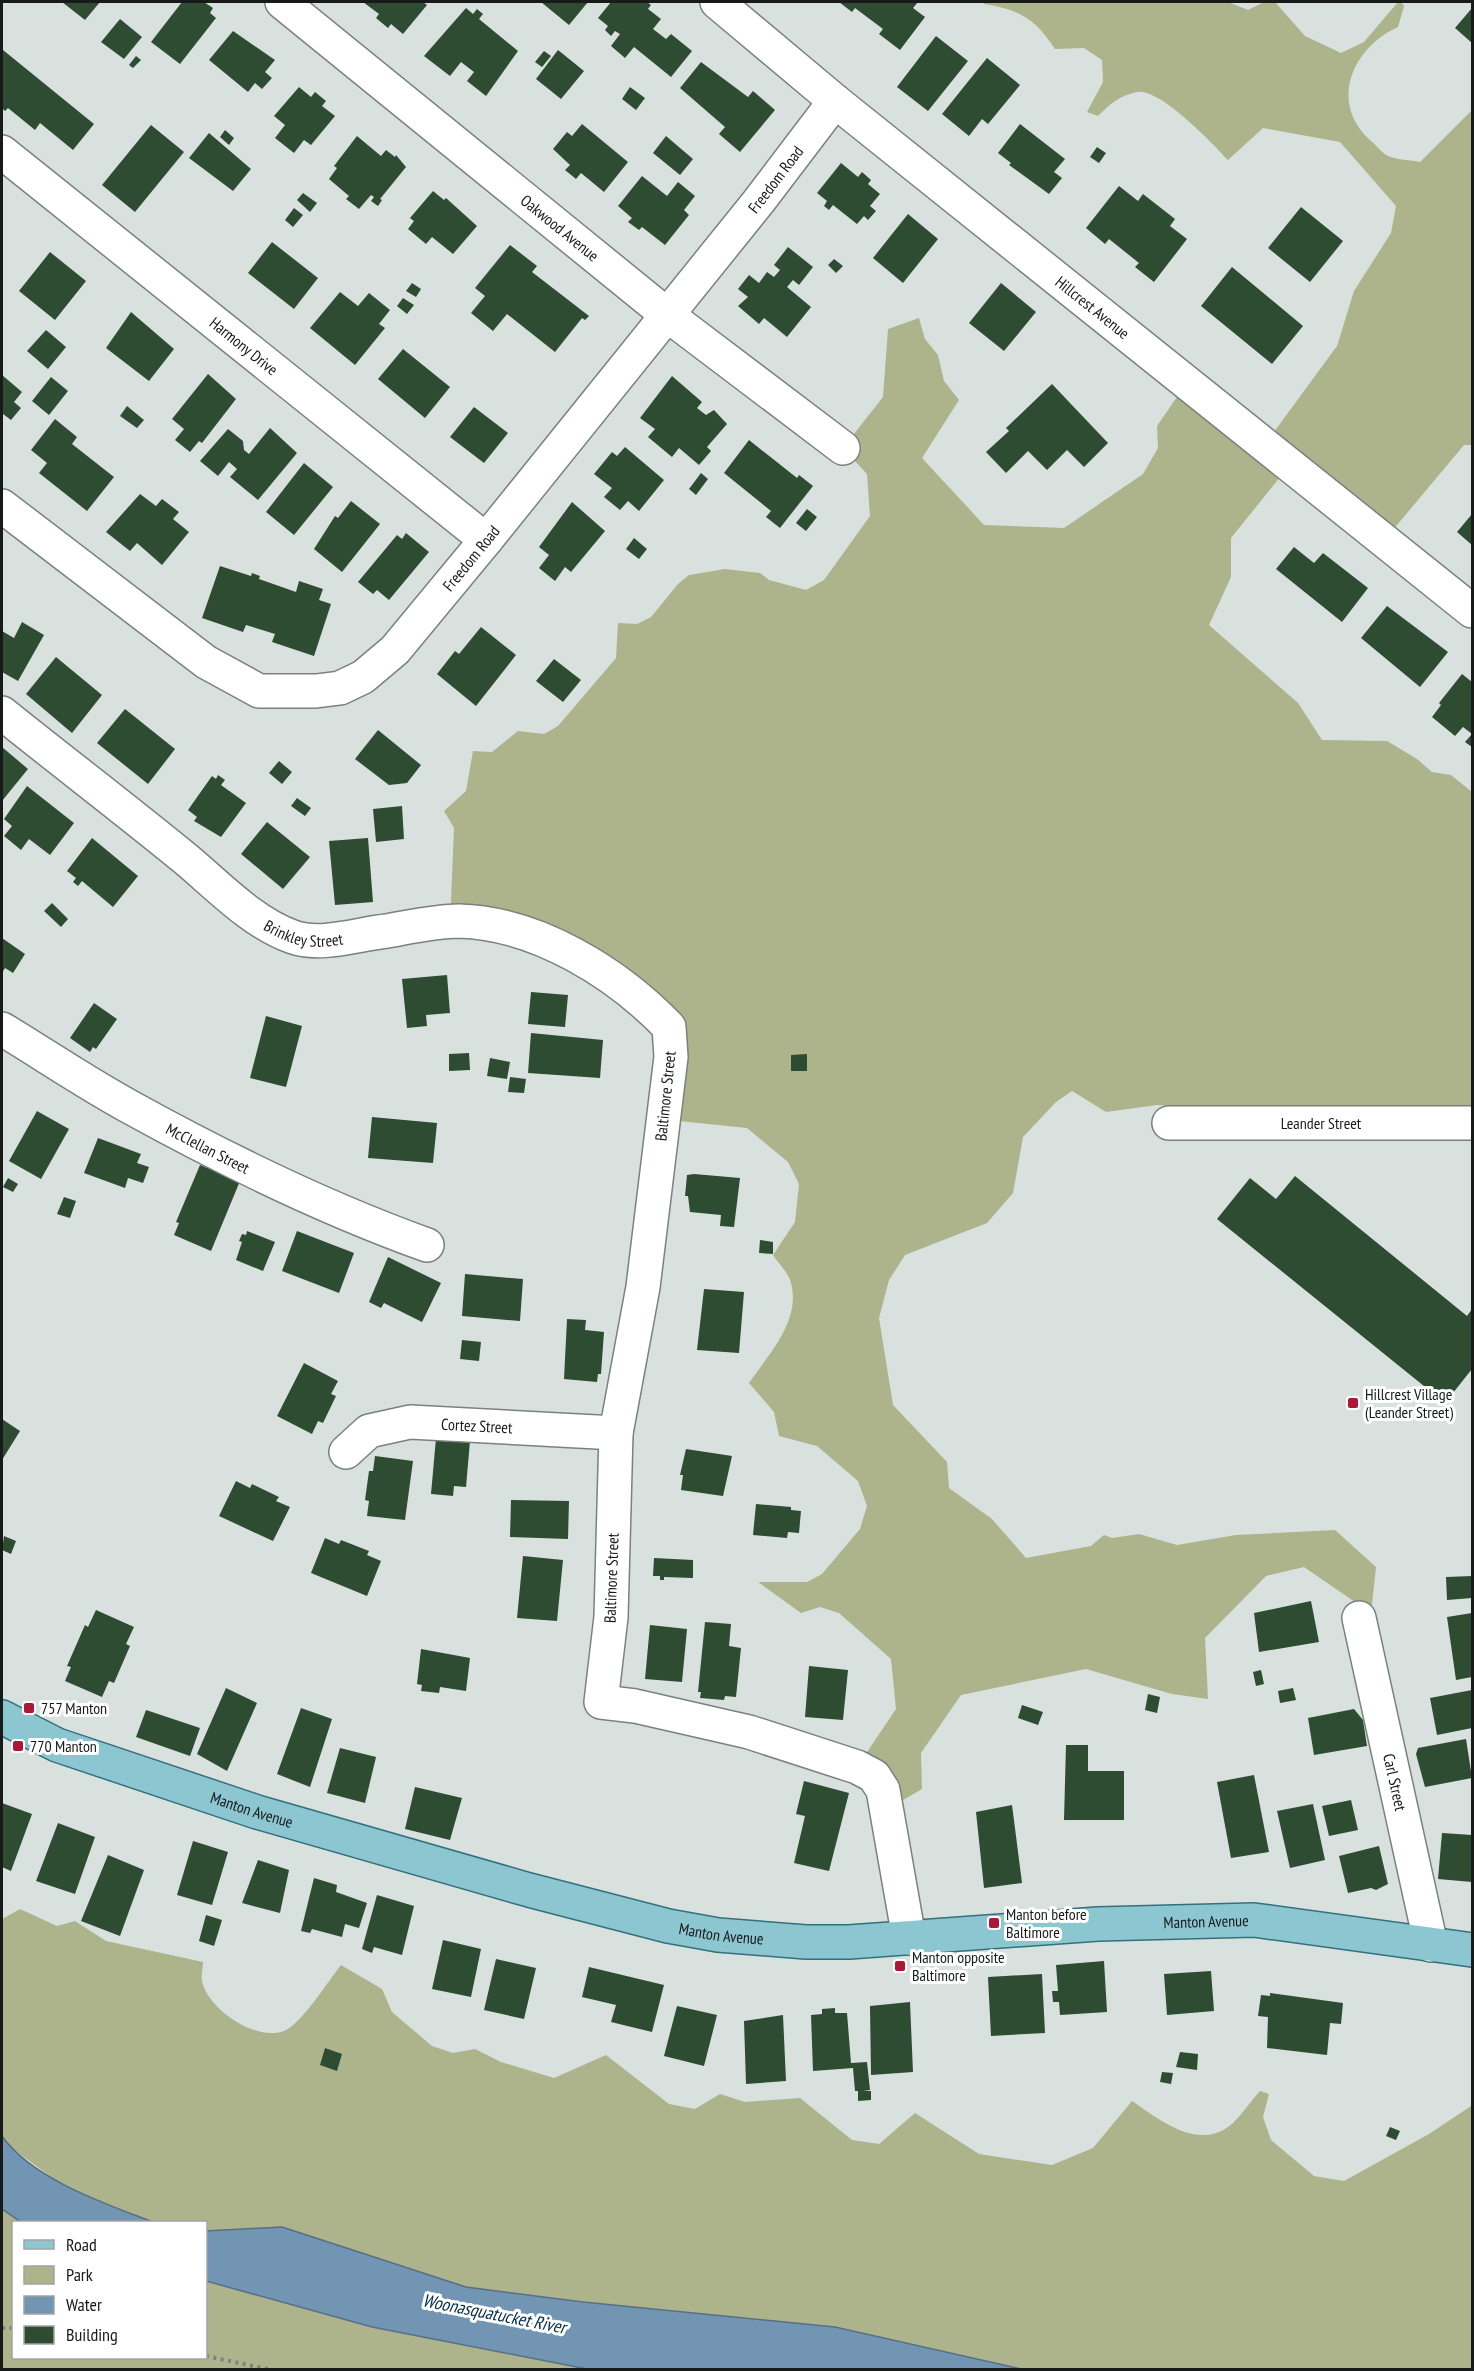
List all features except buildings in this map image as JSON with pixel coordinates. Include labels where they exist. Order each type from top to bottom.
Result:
[{"type":"main road","name":"Manton Avenue","points":[[2,1717],[57,1745],[256,1812],[529,1890],[668,1926],[718,1935],[806,1942],[1220,1919],[1294,1923],[1473,1950]]},
{"type":"street","name":"Oakwood Avenue","points":[[282,2],[666,314],[843,448]]},
{"type":"street","name":"Hillcrest Avenue","points":[[717,2],[835,101],[1473,611]]},
{"type":"street","name":"Freedom Road","points":[[2,506],[206,662],[259,691],[316,691],[340,688],[363,677],[395,650],[486,540],[835,101]]},
{"type":"street","name":"Harmony Drive","points":[[2,152],[486,540]]},
{"type":"street","name":"Brinkley Street","points":[[2,713],[242,906],[274,929],[290,936],[314,941],[457,921],[493,925],[536,937],[561,948],[645,1002],[656,1013]]},
{"type":"street","name":"Baltimore Street","points":[[656,1013],[669,1027],[671,1057],[643,1287],[616,1433],[611,1617],[601,1702],[635,1706],[749,1732],[857,1767],[874,1776],[883,1790],[909,1938]]},
{"type":"street","name":"McClellan Street","points":[[2,1029],[128,1106],[255,1173],[353,1218],[427,1245]]},
{"type":"street","name":"Leander Street","points":[[1169,1123],[1473,1123]]},
{"type":"street","name":"Cortez Street","points":[[346,1452],[369,1431],[410,1422],[616,1433]]},
{"type":"street","name":"Carl Street","points":[[1359,1618],[1431,1945]]},
{"type":"path","points":[[207,2356],[272,2370]]},
{"type":"green space","points":[[984,2],[1228,2],[1248,10],[1264,2],[1275,2],[1305,36],[1341,53],[1364,42],[1398,2],[1401,2],[1404,6],[1398,27],[1382,36],[1368,48],[1351,78],[1349,94],[1351,110],[1358,126],[1388,156],[1420,162],[1472,110],[1472,445],[1464,445],[1392,531],[1293,461],[1231,538],[1231,577],[1209,625],[1298,703],[1322,740],[1387,741],[1417,759],[1432,772],[1451,775],[1472,792],[1472,1126],[1409,1116],[1157,1105],[1106,1112],[1072,1091],[1056,1102],[1023,1137],[1013,1193],[987,1223],[905,1255],[889,1280],[879,1318],[893,1405],[947,1462],[949,1488],[992,1519],[1026,1558],[1091,1546],[1104,1535],[1112,1538],[1139,1534],[1177,1545],[1236,1535],[1335,1530],[1376,1567],[1371,1613],[1304,1567],[1266,1576],[1205,1638],[1208,1699],[1172,1694],[1086,1669],[961,1695],[921,1753],[922,1789],[893,1806],[859,1764],[896,1709],[891,1659],[839,1613],[820,1607],[801,1613],[758,1582],[807,1582],[822,1574],[860,1529],[867,1506],[858,1481],[817,1446],[779,1436],[774,1412],[749,1383],[774,1349],[791,1311],[793,1297],[790,1279],[773,1255],[795,1222],[799,1184],[788,1162],[747,1128],[669,1120],[667,1026],[565,950],[450,924],[454,828],[444,811],[466,791],[473,751],[492,752],[518,731],[544,734],[558,726],[616,658],[618,623],[637,624],[651,617],[678,584],[689,575],[725,569],[760,573],[769,580],[806,590],[824,580],[870,516],[867,474],[843,448],[883,397],[888,329],[919,318],[925,339],[938,355],[944,381],[959,400],[922,458],[984,525],[1064,528],[1143,474],[1158,448],[1157,426],[1188,381],[1271,436],[1337,346],[1354,291],[1391,233],[1396,206],[1340,142],[1263,128],[1228,160],[1172,107],[1147,93],[1137,92],[1125,95],[1098,116],[1087,112],[1103,82],[1102,60],[1084,48],[1055,49],[1040,30],[1025,17],[1007,9],[984,4]]},
{"type":"green space","points":[[20,1909],[57,1926],[75,1921],[106,1941],[203,1962],[202,1981],[206,1992],[226,2014],[253,2030],[267,2033],[281,2032],[292,2026],[341,1965],[382,1989],[392,2012],[432,2046],[453,2053],[475,2049],[501,2062],[554,2078],[606,2055],[669,2104],[695,2109],[720,2094],[745,2102],[800,2098],[852,2140],[879,2144],[915,2113],[979,2154],[1052,2165],[1093,2148],[1132,2101],[1155,2117],[1181,2130],[1207,2135],[1220,2131],[1233,2123],[1260,2091],[1269,2094],[1263,2117],[1271,2140],[1314,2176],[1344,2181],[1429,2134],[1471,2106],[1472,2369],[1021,2369],[835,2327],[583,2302],[466,2287],[282,2227],[207,2231],[207,2221],[150,2221],[68,2189],[10,2147],[2,2136],[2,1919]]},
{"type":"green space","points":[[2,2209],[20,2221],[12,2221],[12,2359],[207,2359],[207,2281],[372,2327],[587,2369],[2,2369]]},
{"type":"water","points":[[2,2136],[15,2151],[51,2177],[92,2198],[150,2221],[20,2221],[2,2209]]},
{"type":"water","name":"Woonasquatucket River","points":[[282,2227],[466,2287],[583,2302],[835,2327],[1021,2369],[587,2369],[372,2327],[207,2281],[207,2231]]},
{"type":"place","name":"Hillcrest Village (Leander Street)","points":[[1353,1403]]},
{"type":"place","name":"757 Manton","points":[[29,1708]]},
{"type":"place","name":"770 Manton","points":[[18,1746]]},
{"type":"place","name":"Manton before Baltimore","points":[[994,1923]]},
{"type":"place","name":"Manton opposite Baltimore","points":[[900,1966]]}]
